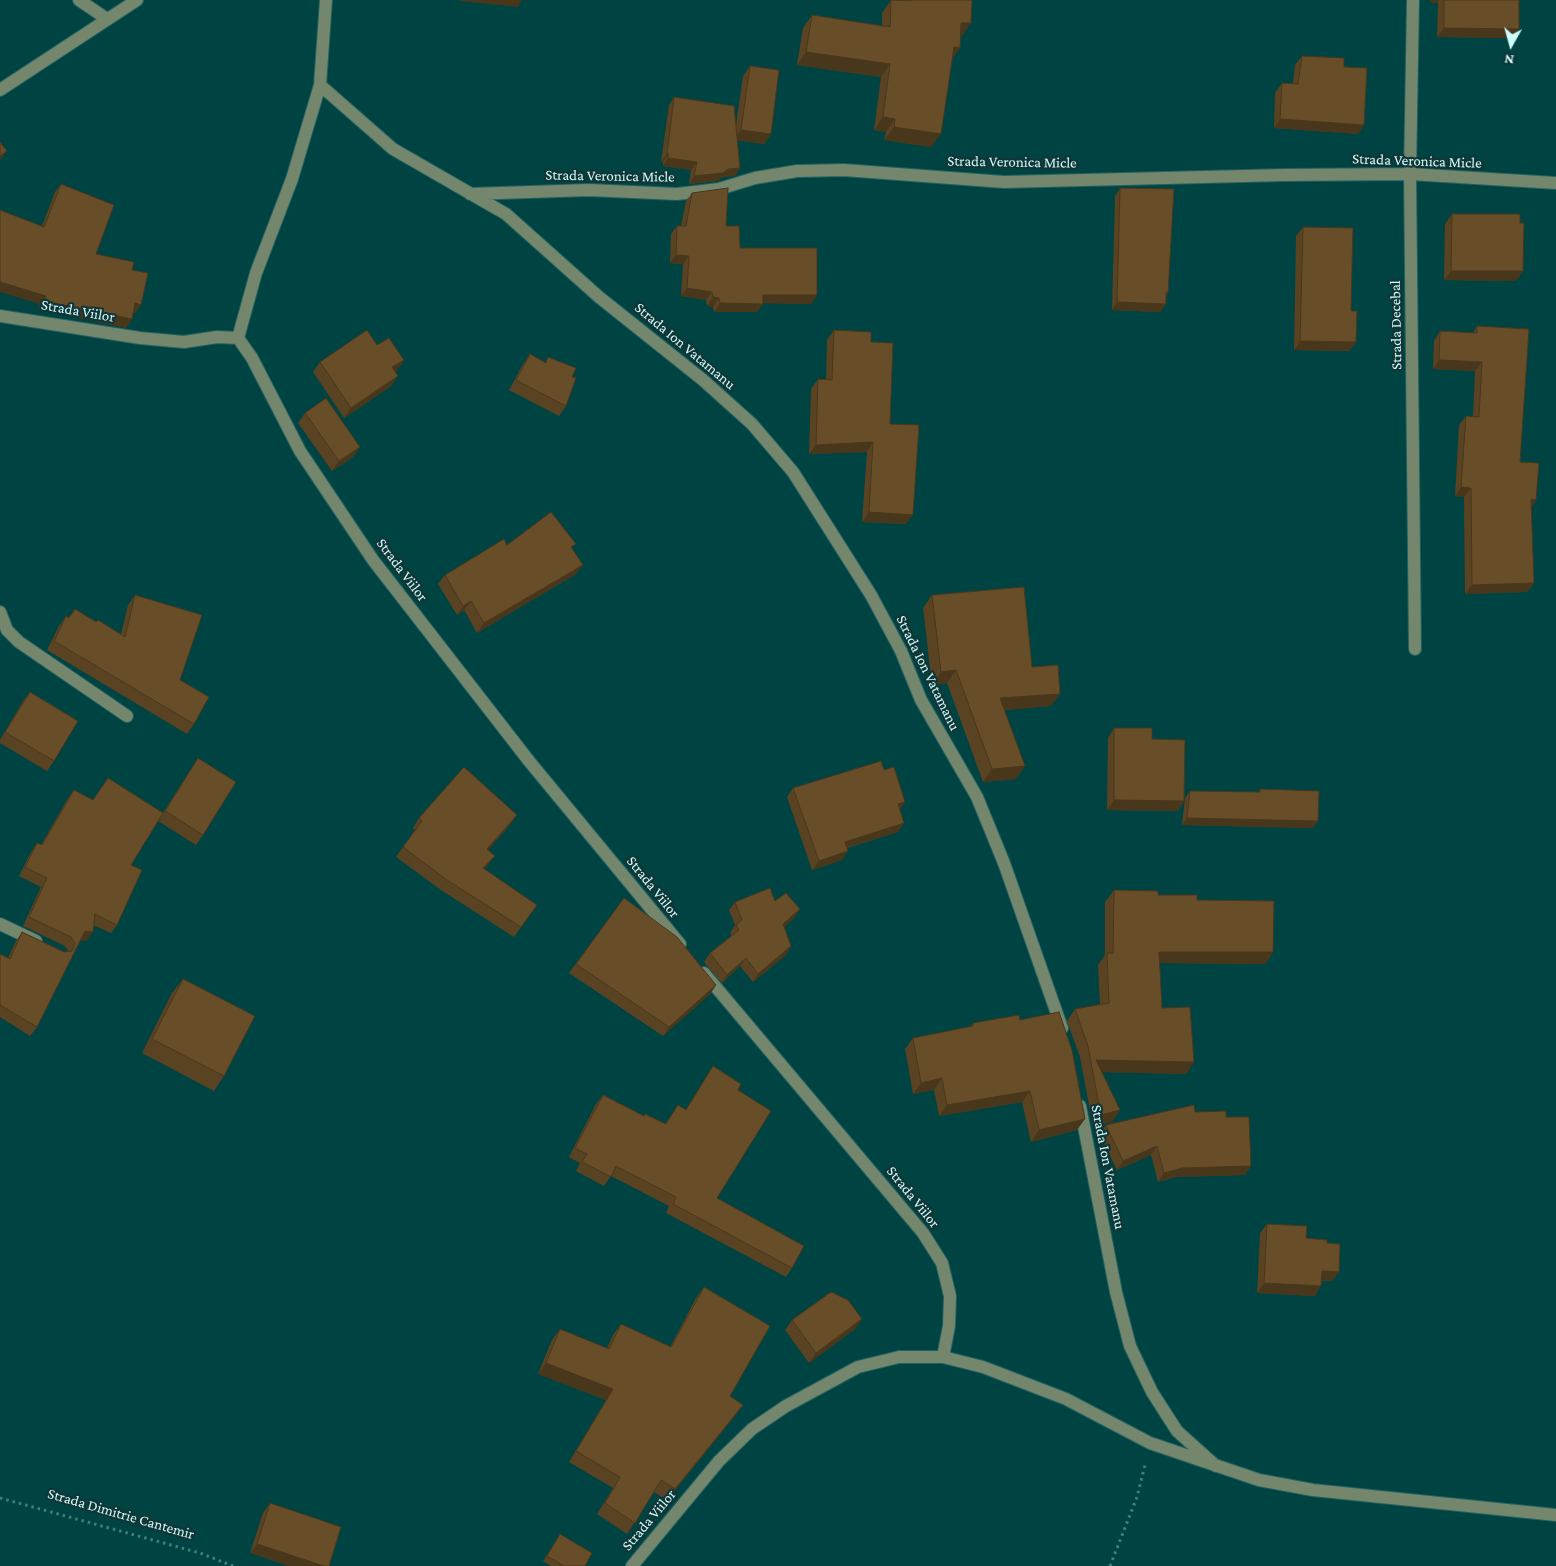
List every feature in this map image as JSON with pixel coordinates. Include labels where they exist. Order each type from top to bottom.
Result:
[{"type":"street","points":[[79,0],[107,18]]},
{"type":"street","points":[[0,90],[137,0]]},
{"type":"street","points":[[238,338],[256,274],[292,179],[320,85],[326,0]]},
{"type":"street","name":"Strada Decebal","points":[[1413,0],[1410,174],[1415,649]]},
{"type":"street","name":"Strada Ion Vatamanu","points":[[320,85],[393,149],[506,214],[599,297],[703,380],[752,424],[793,472],[871,595],[901,651],[921,700],[939,735],[959,764],[976,797],[1004,863],[1066,1042]]},
{"type":"street","name":"Strada Veronica Micle","points":[[470,194],[589,190],[677,194],[719,189],[755,178],[797,171],[844,170],[1004,182],[1284,174],[1410,174],[1556,183]]},
{"type":"street","name":"Strada Viilor","points":[[0,316],[140,338],[184,342],[217,337],[238,338],[252,358],[300,451],[373,560],[529,761],[689,956],[923,1233],[942,1263],[950,1296],[949,1326],[943,1357],[900,1358],[858,1367],[786,1406],[752,1429],[719,1460],[632,1566]]},
{"type":"street","points":[[0,612],[7,630],[19,642],[127,716]]},
{"type":"street","points":[[0,924],[44,945]]},
{"type":"street","name":"Strada Ion Vatamanu","points":[[1078,1093],[1116,1292],[1130,1346],[1152,1392],[1178,1431],[1216,1466]]},
{"type":"street","points":[[943,1357],[983,1367],[1033,1385],[1066,1399],[1150,1443],[1259,1480],[1313,1490],[1556,1515]]},
{"type":"path","points":[[1110,1566],[1137,1497],[1150,1443]]},
{"type":"path","name":"Strada Dimitrie Cantemir","points":[[0,1498],[200,1553],[233,1566]]},
{"type":"building","points":[[891,0],[972,0],[971,23],[961,23],[960,48],[954,47],[941,134],[894,127],[895,119],[883,117],[890,64],[806,52],[812,15],[890,27]]},
{"type":"building","points":[[1444,0],[1519,0],[1519,29],[1444,28]]},
{"type":"building","points":[[1302,56],[1344,58],[1344,67],[1367,68],[1364,125],[1280,119],[1282,83],[1298,84]]},
{"type":"building","points":[[750,66],[779,70],[771,134],[741,130]]},
{"type":"building","points":[[674,97],[734,106],[740,168],[728,169],[723,173],[694,176],[697,162],[668,158]]},
{"type":"building","points":[[0,142],[7,151],[0,156]]},
{"type":"building","points":[[61,184],[114,205],[96,254],[134,262],[132,270],[148,273],[141,305],[135,303],[132,319],[44,301],[46,296],[0,282],[0,210],[44,227]]},
{"type":"building","points":[[728,188],[726,226],[739,226],[740,248],[817,248],[817,295],[763,295],[763,304],[720,303],[719,298],[713,297],[712,292],[687,288],[689,256],[676,255],[677,226],[686,226],[692,193]]},
{"type":"building","points":[[1120,188],[1174,189],[1166,304],[1117,302]]},
{"type":"building","points":[[1452,214],[1520,214],[1520,223],[1524,223],[1523,271],[1451,271]]},
{"type":"building","points":[[1303,227],[1353,228],[1351,311],[1357,311],[1356,342],[1300,341]]},
{"type":"building","points":[[1477,326],[1529,329],[1520,462],[1539,463],[1536,500],[1531,499],[1534,583],[1472,585],[1471,488],[1461,487],[1466,416],[1479,417],[1482,362],[1439,360],[1440,331],[1477,333]]},
{"type":"building","points":[[367,330],[377,345],[389,338],[404,360],[392,367],[398,376],[351,408],[320,362]]},
{"type":"building","points":[[834,330],[871,332],[871,342],[893,343],[890,424],[919,425],[913,515],[869,512],[873,442],[816,445],[818,379],[832,380]]},
{"type":"building","points":[[530,354],[546,363],[548,357],[576,368],[572,377],[576,378],[566,406],[516,380]]},
{"type":"building","points":[[326,398],[360,447],[339,461],[305,413]]},
{"type":"building","points":[[551,512],[576,544],[571,547],[583,565],[484,623],[471,601],[463,606],[445,575],[504,539],[507,545]]},
{"type":"building","points":[[1024,587],[1032,667],[1058,665],[1060,694],[1000,698],[1025,766],[992,769],[956,670],[941,672],[932,595]]},
{"type":"building","points":[[135,595],[202,615],[180,680],[209,697],[194,724],[54,641],[66,616],[69,618],[75,609],[96,622],[98,620],[125,637]]},
{"type":"building","points":[[30,692],[78,721],[54,761],[5,732]]},
{"type":"building","points":[[1114,728],[1152,728],[1152,739],[1185,740],[1184,801],[1114,800]]},
{"type":"building","points":[[198,758],[236,782],[203,835],[165,811]]},
{"type":"building","points":[[881,761],[884,770],[894,767],[905,802],[898,804],[904,823],[845,842],[848,851],[819,861],[793,788]]},
{"type":"building","points":[[464,767],[517,815],[487,849],[495,856],[483,868],[537,905],[521,927],[447,880],[403,847],[422,821],[419,818]]},
{"type":"building","points":[[108,778],[163,813],[131,865],[142,870],[117,925],[95,914],[93,932],[85,931],[37,1027],[0,1005],[0,954],[10,959],[22,932],[64,952],[72,951],[75,943],[71,937],[29,917],[47,878],[25,867],[37,843],[42,845],[74,790],[93,800]]},
{"type":"building","points":[[1260,789],[1319,791],[1318,821],[1187,818],[1190,791],[1260,792]]},
{"type":"building","points":[[770,888],[775,901],[786,893],[800,909],[783,924],[791,946],[758,974],[746,958],[727,975],[710,953],[739,930],[736,925],[742,920],[735,902]]},
{"type":"building","points":[[1114,890],[1158,891],[1158,895],[1197,895],[1197,900],[1274,901],[1273,952],[1159,952],[1162,1008],[1190,1007],[1194,1062],[1096,1060],[1120,1110],[1101,1115],[1088,1046],[1075,1009],[1109,1003],[1107,953],[1113,953]]},
{"type":"building","points":[[624,898],[677,937],[716,985],[669,1027],[576,964]]},
{"type":"building","points":[[183,979],[255,1016],[224,1076],[152,1039]]},
{"type":"building","points":[[1059,1012],[1072,1050],[1085,1119],[1039,1130],[1030,1091],[947,1105],[942,1078],[921,1083],[913,1038],[973,1026],[973,1023],[1019,1015],[1020,1020]]},
{"type":"building","points":[[713,1066],[741,1084],[738,1090],[771,1111],[717,1198],[804,1246],[792,1268],[673,1204],[676,1197],[616,1166],[611,1177],[582,1162],[587,1154],[575,1148],[603,1095],[644,1116],[645,1114],[666,1124],[678,1105],[686,1110]]},
{"type":"building","points":[[1194,1105],[1195,1112],[1226,1111],[1226,1117],[1249,1117],[1251,1166],[1182,1168],[1164,1173],[1157,1146],[1123,1161],[1106,1125]]},
{"type":"building","points":[[1267,1224],[1307,1226],[1306,1238],[1327,1240],[1327,1243],[1340,1244],[1339,1272],[1322,1271],[1321,1286],[1264,1283]]},
{"type":"building","points":[[704,1287],[770,1326],[730,1396],[743,1405],[675,1489],[661,1480],[635,1523],[605,1503],[620,1477],[576,1451],[613,1389],[546,1363],[560,1329],[609,1349],[621,1324],[671,1347]]},
{"type":"building","points":[[831,1292],[848,1300],[862,1319],[816,1353],[792,1320]]},
{"type":"building","points":[[270,1503],[341,1527],[329,1566],[257,1544]]},
{"type":"building","points":[[560,1534],[592,1553],[585,1566],[564,1566],[547,1556]]}]
